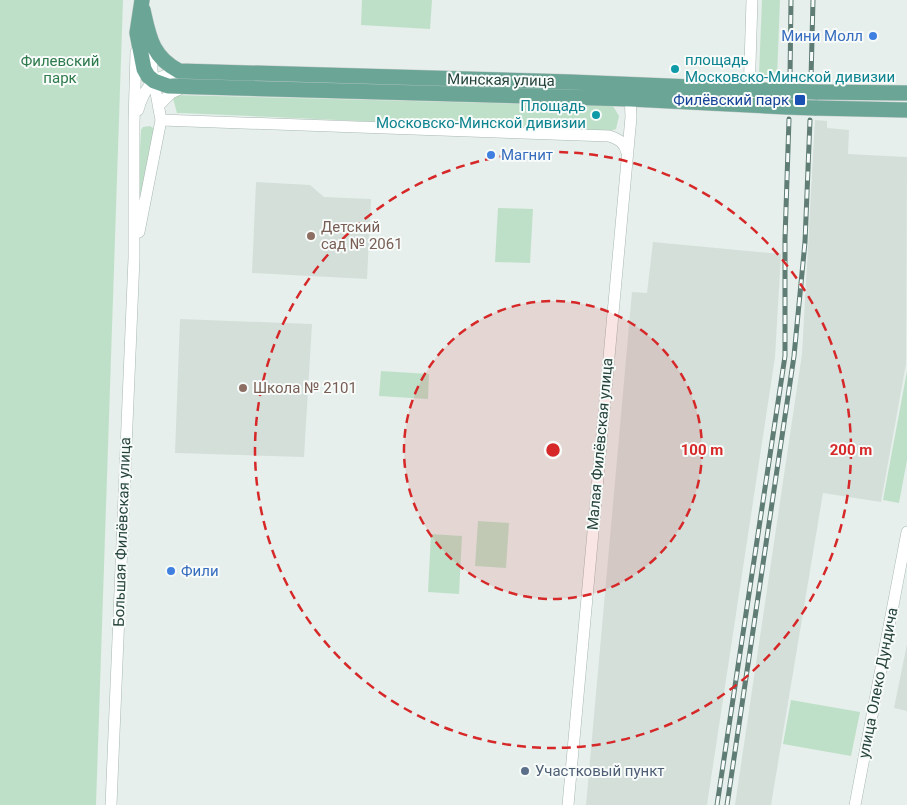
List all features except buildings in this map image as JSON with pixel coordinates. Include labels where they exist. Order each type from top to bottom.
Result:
[{"type":"main road","name":"Большая Филёвская улица","points":[[137,33],[142,0]]},
{"type":"main road","points":[[142,0],[151,44],[163,60],[178,71]]},
{"type":"main road","points":[[137,33],[145,73],[154,81]]},
{"type":"main road","name":"Минская улица","points":[[178,71],[630,92],[749,105],[907,110]]},
{"type":"main road","name":"Минская улица","points":[[154,81],[182,88],[630,92],[749,89],[816,92],[907,92]]},
{"type":"street","points":[[749,105],[752,0]]},
{"type":"street","name":"Большая Филёвская улица","points":[[112,805],[134,258],[134,123],[137,33]]},
{"type":"street","name":"Большая Филёвская улица","points":[[134,258],[161,120],[154,81],[151,44]]},
{"type":"street","points":[[154,81],[162,75],[178,71]]},
{"type":"street","name":"Большая Филёвская улица","points":[[134,123],[143,94],[154,81]]},
{"type":"street","points":[[158,106],[171,93],[182,88]]},
{"type":"street","name":"Малая Филёвская улица","points":[[568,805],[627,153],[630,92]]},
{"type":"street","points":[[161,120],[609,136],[621,141],[626,146],[627,153]]},
{"type":"street","name":"улица Олеко Дундича","points":[[855,805],[907,532]]},
{"type":"shaded area","points":[[815,120],[827,121],[827,128],[849,130],[848,154],[907,157],[906,364],[881,502],[823,493],[771,805],[735,805],[802,354]]},
{"type":"shaded area","name":"Детский сад № 2061","points":[[256,182],[310,185],[324,197],[371,199],[367,279],[252,273]]},
{"type":"shaded area","points":[[653,242],[781,254],[775,357],[707,805],[586,805],[632,292],[647,293]]},
{"type":"shaded area","name":"Школа № 2101","points":[[180,319],[312,324],[304,457],[175,453]]},
{"type":"shaded area","points":[[907,644],[907,711],[894,708]]},
{"type":"green space","name":"Филевский парк","points":[[0,0],[123,0],[96,805],[0,805]]},
{"type":"green space","points":[[362,0],[432,0],[430,29],[361,25]]},
{"type":"green space","points":[[762,0],[780,0],[777,78],[763,78],[759,74]]},
{"type":"green space","points":[[172,95],[613,106],[619,116],[616,129],[607,132],[177,113]]},
{"type":"green space","points":[[150,126],[153,128],[153,141],[142,209],[137,210],[141,130],[143,127]]},
{"type":"green space","points":[[498,208],[533,209],[530,263],[495,262]]},
{"type":"green space","points":[[381,371],[429,374],[428,399],[379,396]]},
{"type":"green space","points":[[907,371],[907,460],[899,503],[883,500]]},
{"type":"green space","points":[[478,521],[509,523],[506,568],[475,566]]},
{"type":"green space","points":[[431,534],[462,536],[459,594],[428,592]]},
{"type":"green space","points":[[791,700],[860,712],[851,756],[783,744]]},
{"type":"railway","points":[[790,78],[791,0]]},
{"type":"railway","points":[[811,79],[813,0]]},
{"type":"railway","points":[[717,805],[785,356],[785,239],[789,119]]},
{"type":"railway","points":[[727,805],[794,356],[805,242],[810,120]]},
{"type":"place","name":"Мини Молл","points":[[873,36]]},
{"type":"place","name":"площадь Московско-Минской дивизии","points":[[675,69]]},
{"type":"place","name":"Филёвский парк","points":[[800,100]]},
{"type":"place","name":"Площадь Московско-Минской дивизии","points":[[596,115]]},
{"type":"place","name":"Магнит","points":[[491,155]]},
{"type":"place","name":"Детский сад № 2061","points":[[311,236]]},
{"type":"place","name":"Школа № 2101","points":[[243,388]]},
{"type":"place","name":"Фили","points":[[171,571]]},
{"type":"place","name":"Участковый пункт","points":[[525,771]]}]
